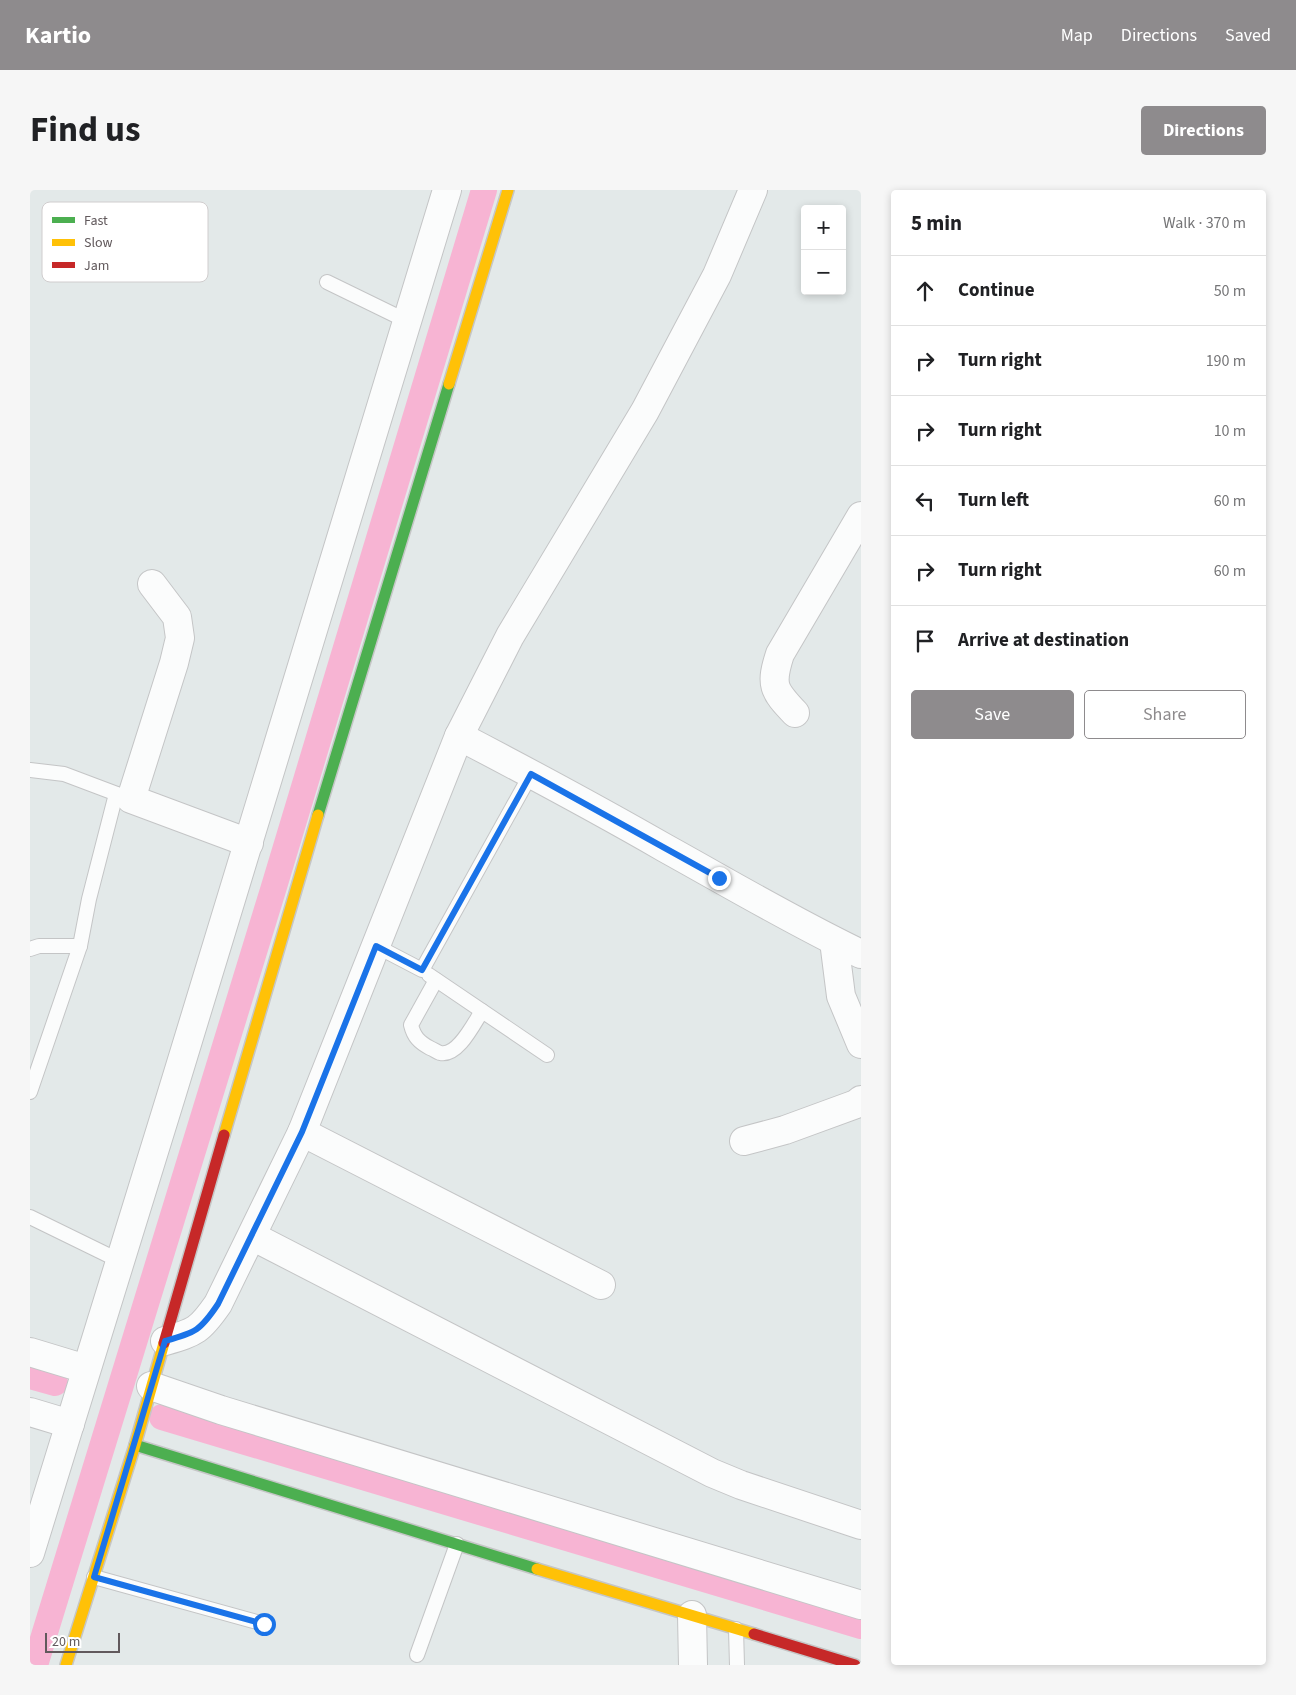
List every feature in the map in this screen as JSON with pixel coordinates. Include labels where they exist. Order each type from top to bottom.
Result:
[{"type":"street","points":[[30,1553],[249,843],[447,190]]},
{"type":"street","points":[[66,1665],[135,1445],[292,900],[508,190]]},
{"type":"street","points":[[165,1341],[192,1333],[206,1322],[218,1304],[302,1132],[459,736],[510,636],[645,411],[717,275],[753,190]]},
{"type":"street","points":[[795,713],[780,698],[774,684],[775,671],[780,654],[861,516]]},
{"type":"street","points":[[152,584],[177,617],[180,638],[174,664],[123,796],[249,843]]},
{"type":"street","points":[[459,736],[861,954]]},
{"type":"street","points":[[834,941],[841,996],[861,1044]]},
{"type":"street","points":[[744,1140],[785,1130],[856,1104],[861,1100]]},
{"type":"street","points":[[302,1132],[601,1285]]},
{"type":"street","points":[[252,1236],[712,1473],[741,1485],[861,1524]]},
{"type":"street","points":[[30,1352],[86,1369]]},
{"type":"street","points":[[152,1386],[221,1410],[861,1605]]},
{"type":"street","points":[[30,1412],[70,1424]]},
{"type":"street","points":[[135,1445],[856,1665]]},
{"type":"street","points":[[692,1615],[693,1665]]},
{"type":"lane","points":[[327,282],[407,321]]},
{"type":"lane","points":[[30,770],[64,774],[123,796],[90,899],[80,946],[30,1092]]},
{"type":"lane","points":[[422,970],[531,774]]},
{"type":"lane","points":[[30,949],[40,946],[80,946]]},
{"type":"lane","points":[[376,946],[422,970],[547,1056]]},
{"type":"lane","points":[[436,980],[411,1025],[414,1036],[423,1044],[441,1054],[452,1052],[461,1043],[482,1011]]},
{"type":"lane","points":[[30,1217],[120,1261]]},
{"type":"lane","points":[[417,1656],[457,1544]]},
{"type":"lane","points":[[94,1577],[264,1624]]},
{"type":"lane","points":[[736,1629],[737,1665]]},
{"type":"waterway","points":[[35,1665],[273,890],[484,190]]},
{"type":"waterway","points":[[30,1376],[55,1383]]},
{"type":"waterway","points":[[162,1417],[861,1626]]},
{"type":"traffic: fast","points":[[318,815],[449,384]]},
{"type":"traffic: fast","points":[[135,1445],[537,1569]]},
{"type":"traffic: slow","points":[[449,384],[508,190]]},
{"type":"traffic: slow","points":[[224,1135],[318,815]]},
{"type":"traffic: slow","points":[[66,1665],[135,1445],[164,1343]]},
{"type":"traffic: slow","points":[[537,1569],[754,1634]]},
{"type":"traffic: jam","points":[[164,1343],[224,1135]]},
{"type":"traffic: jam","points":[[754,1634],[855,1665]]},
{"type":"route","points":[[264,1624],[94,1577],[165,1341],[192,1333],[206,1322],[218,1304],[302,1132],[376,946],[422,970],[531,774],[567,792],[719,878]]}]
